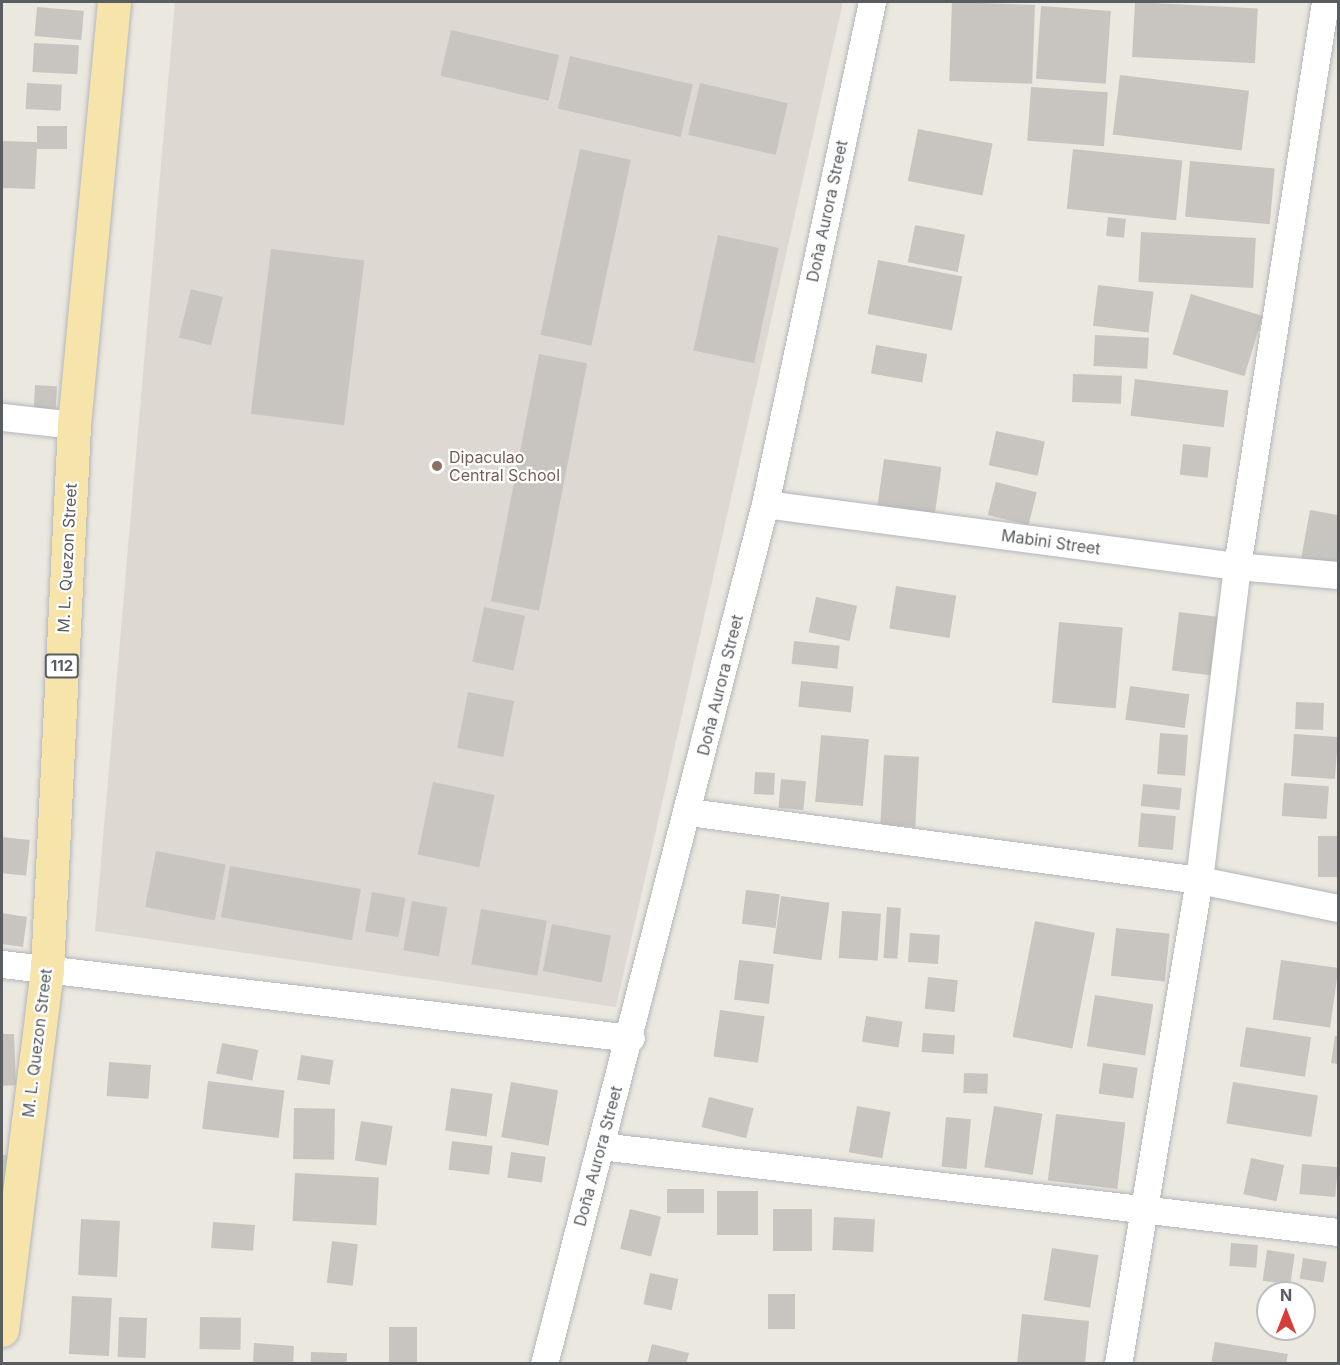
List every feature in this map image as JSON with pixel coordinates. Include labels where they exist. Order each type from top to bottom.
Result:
[{"type":"main road","name":"M. L. Quezon Street","points":[[2,1330],[47,969],[74,424],[114,2]]},
{"type":"street","name":"Doña Aurora Street","points":[[544,1364],[600,1146],[631,1038],[765,504],[872,2]]},
{"type":"street","points":[[1118,1364],[1140,1210],[1199,880],[1237,566],[1325,2]]},
{"type":"street","points":[[2,417],[74,424]]},
{"type":"street","name":"Mabini Street","points":[[765,504],[1237,566],[1338,575]]},
{"type":"street","points":[[689,812],[1199,880],[1338,908]]},
{"type":"street","points":[[2,964],[631,1038]]},
{"type":"street","points":[[600,1146],[1338,1232]]},
{"type":"shaded area","name":"Dipaculao Central School","points":[[175,2],[843,2],[616,1007],[95,931]]},
{"type":"building","points":[[952,2],[1035,5],[1032,84],[949,81]]},
{"type":"building","points":[[1135,2],[1258,8],[1255,63],[1132,57]]},
{"type":"building","points":[[1041,6],[1111,11],[1106,84],[1036,79]]},
{"type":"building","points":[[37,7],[84,11],[81,40],[34,36]]},
{"type":"building","points":[[451,30],[559,55],[549,101],[440,76]]},
{"type":"building","points":[[34,43],[79,45],[77,74],[32,72]]},
{"type":"building","points":[[570,56],[693,84],[681,137],[558,109]]},
{"type":"building","points":[[1120,75],[1249,91],[1242,150],[1113,135]]},
{"type":"building","points":[[27,83],[62,85],[61,111],[26,109]]},
{"type":"building","points":[[700,83],[788,103],[776,155],[688,135]]},
{"type":"building","points":[[1031,87],[1108,92],[1104,146],[1027,141]]},
{"type":"building","points":[[37,126],[67,126],[67,149],[37,149],[35,189],[2,188],[2,141],[37,142]]},
{"type":"building","points":[[918,129],[993,144],[982,196],[908,181]]},
{"type":"building","points":[[580,149],[631,160],[591,346],[540,335]]},
{"type":"building","points":[[1073,149],[1182,160],[1176,220],[1067,209]]},
{"type":"building","points":[[1190,161],[1275,168],[1270,224],[1185,217]]},
{"type":"building","points":[[1108,217],[1126,219],[1124,238],[1106,236]]},
{"type":"building","points":[[915,225],[965,235],[958,272],[908,262]]},
{"type":"building","points":[[1141,232],[1256,238],[1253,288],[1138,282]]},
{"type":"building","points":[[718,235],[779,248],[754,363],[693,350]]},
{"type":"building","points":[[271,249],[364,260],[344,425],[251,414]]},
{"type":"building","points":[[878,260],[962,276],[952,330],[868,314]]},
{"type":"building","points":[[1098,285],[1154,292],[1149,333],[1093,326]]},
{"type":"building","points":[[191,289],[223,297],[211,345],[179,338]]},
{"type":"building","points":[[1191,294],[1263,316],[1244,376],[1173,354]]},
{"type":"building","points":[[1095,335],[1149,338],[1147,369],[1093,366]]},
{"type":"building","points":[[876,345],[927,354],[922,383],[871,374]]},
{"type":"building","points":[[539,354],[587,363],[539,611],[491,601]]},
{"type":"building","points":[[1073,374],[1122,376],[1121,404],[1072,402]]},
{"type":"building","points":[[1135,379],[1228,390],[1224,427],[1130,416]]},
{"type":"building","points":[[35,385],[57,386],[55,415],[33,414]]},
{"type":"building","points":[[996,431],[1045,441],[1038,476],[989,465]]},
{"type":"building","points":[[1183,444],[1211,447],[1208,478],[1180,475]]},
{"type":"building","points":[[884,459],[941,467],[935,514],[877,506]]},
{"type":"building","points":[[996,482],[1037,492],[1029,525],[988,515]]},
{"type":"building","points":[[1310,510],[1338,515],[1338,565],[1301,559]]},
{"type":"building","points":[[896,586],[956,596],[950,638],[889,628]]},
{"type":"building","points":[[816,597],[857,606],[850,641],[809,632]]},
{"type":"building","points":[[484,607],[525,616],[513,671],[472,662]]},
{"type":"building","points":[[1179,612],[1218,617],[1211,675],[1172,671]]},
{"type":"building","points":[[1059,622],[1123,628],[1116,708],[1052,703]]},
{"type":"building","points":[[794,641],[840,646],[837,669],[792,664]]},
{"type":"building","points":[[801,681],[854,687],[851,712],[798,707]]},
{"type":"building","points":[[1130,686],[1189,694],[1185,728],[1125,720]]},
{"type":"building","points":[[468,692],[514,701],[503,757],[457,748]]},
{"type":"building","points":[[1296,702],[1324,703],[1323,730],[1295,729]]},
{"type":"building","points":[[1160,733],[1188,735],[1185,776],[1157,774]]},
{"type":"building","points":[[1294,734],[1338,737],[1335,779],[1291,776]]},
{"type":"building","points":[[821,735],[869,739],[863,806],[815,802]]},
{"type":"building","points":[[884,755],[919,757],[915,827],[880,825]]},
{"type":"building","points":[[755,772],[775,773],[774,795],[754,794]]},
{"type":"building","points":[[781,779],[806,781],[803,810],[778,808]]},
{"type":"building","points":[[433,782],[495,795],[479,867],[418,854]]},
{"type":"building","points":[[1284,783],[1329,786],[1327,819],[1282,816]]},
{"type":"building","points":[[1143,784],[1182,788],[1179,810],[1141,806]]},
{"type":"building","points":[[1141,813],[1176,816],[1173,850],[1138,847]]},
{"type":"building","points":[[1318,836],[1338,836],[1338,877],[1318,877]]},
{"type":"building","points":[[2,837],[30,840],[26,876],[2,873]]},
{"type":"building","points":[[156,851],[226,865],[215,921],[145,907]]},
{"type":"building","points":[[230,866],[361,889],[352,940],[221,917]]},
{"type":"building","points":[[746,890],[780,894],[776,928],[742,924]]},
{"type":"building","points":[[372,892],[405,898],[399,937],[365,931]]},
{"type":"building","points":[[781,896],[830,903],[821,960],[773,953]]},
{"type":"building","points":[[412,901],[447,907],[439,956],[403,950]]},
{"type":"building","points":[[887,907],[901,908],[897,959],[883,958]]},
{"type":"building","points":[[481,909],[547,921],[537,976],[471,964]]},
{"type":"building","points":[[842,911],[881,914],[878,961],[839,958]]},
{"type":"building","points":[[2,913],[27,917],[23,947],[2,944]]},
{"type":"building","points":[[1035,921],[1095,933],[1072,1048],[1012,1037]]},
{"type":"building","points":[[552,924],[611,935],[602,983],[543,971]]},
{"type":"building","points":[[1116,928],[1170,934],[1165,981],[1111,976]]},
{"type":"building","points":[[910,933],[940,935],[938,964],[908,962]]},
{"type":"building","points":[[739,960],[774,964],[769,1004],[734,1000]]},
{"type":"building","points":[[1281,960],[1338,968],[1330,1027],[1273,1019]]},
{"type":"building","points":[[928,977],[958,980],[954,1012],[925,1009]]},
{"type":"building","points":[[1095,995],[1153,1004],[1145,1056],[1087,1046]]},
{"type":"building","points":[[720,1010],[765,1016],[758,1063],[713,1057]]},
{"type":"building","points":[[866,1016],[903,1022],[898,1047],[862,1042]]},
{"type":"building","points":[[1246,1027],[1311,1037],[1305,1077],[1240,1067]]},
{"type":"building","points":[[923,1033],[955,1035],[954,1054],[922,1052]]},
{"type":"building","points":[[2,1034],[14,1034],[16,1085],[2,1086]]},
{"type":"building","points":[[1335,1036],[1338,1036],[1338,1064],[1331,1063]]},
{"type":"building","points":[[222,1043],[258,1050],[252,1080],[216,1073]]},
{"type":"building","points":[[301,1055],[334,1060],[330,1085],[297,1080]]},
{"type":"building","points":[[109,1062],[151,1065],[149,1099],[107,1096]]},
{"type":"building","points":[[1103,1063],[1138,1068],[1133,1099],[1099,1094]]},
{"type":"building","points":[[964,1073],[988,1074],[987,1094],[963,1093]]},
{"type":"building","points":[[208,1081],[284,1090],[279,1138],[202,1129]]},
{"type":"building","points":[[511,1082],[558,1090],[549,1145],[501,1137]]},
{"type":"building","points":[[1233,1082],[1318,1095],[1311,1137],[1226,1123]]},
{"type":"building","points":[[451,1088],[493,1094],[487,1136],[445,1131]]},
{"type":"building","points":[[709,1097],[754,1108],[746,1138],[702,1127]]},
{"type":"building","points":[[857,1106],[890,1112],[882,1158],[849,1152]]},
{"type":"building","points":[[994,1106],[1042,1114],[1033,1175],[984,1167]]},
{"type":"building","points":[[294,1108],[335,1109],[334,1160],[293,1159]]},
{"type":"building","points":[[1056,1114],[1125,1123],[1117,1189],[1048,1181]]},
{"type":"building","points":[[946,1117],[971,1119],[967,1169],[942,1167]]},
{"type":"building","points":[[361,1121],[393,1126],[386,1166],[355,1161]]},
{"type":"building","points":[[452,1141],[493,1146],[489,1175],[448,1170]]},
{"type":"building","points":[[511,1152],[546,1157],[542,1183],[507,1178]]},
{"type":"building","points":[[2,1155],[10,1155],[10,1201],[2,1201]]},
{"type":"building","points":[[1251,1158],[1284,1165],[1277,1201],[1243,1194]]},
{"type":"building","points":[[1302,1164],[1338,1167],[1335,1197],[1299,1194]]},
{"type":"building","points":[[295,1173],[379,1177],[376,1225],[292,1221]]},
{"type":"building","points":[[667,1189],[704,1189],[704,1213],[667,1213]]},
{"type":"building","points":[[717,1191],[758,1191],[758,1235],[717,1235]]},
{"type":"building","points":[[630,1209],[661,1217],[651,1257],[620,1249]]},
{"type":"building","points":[[773,1209],[812,1209],[812,1251],[773,1251]]},
{"type":"building","points":[[834,1217],[875,1219],[873,1252],[832,1250]]},
{"type":"building","points":[[81,1219],[120,1221],[117,1277],[78,1275]]},
{"type":"building","points":[[213,1222],[255,1225],[253,1251],[211,1248]]},
{"type":"building","points":[[332,1241],[358,1244],[353,1286],[327,1283]]},
{"type":"building","points":[[1231,1243],[1258,1245],[1256,1268],[1229,1266]]},
{"type":"building","points":[[1052,1248],[1098,1255],[1090,1308],[1044,1300]]},
{"type":"building","points":[[1267,1250],[1295,1254],[1291,1281],[1263,1281]]},
{"type":"building","points":[[1303,1258],[1327,1262],[1323,1282],[1300,1279]]},
{"type":"building","points":[[650,1273],[678,1279],[672,1310],[643,1304]]},
{"type":"building","points":[[768,1294],[795,1294],[795,1329],[768,1329]]},
{"type":"building","points":[[72,1296],[112,1298],[109,1356],[69,1354]]},
{"type":"building","points":[[1022,1314],[1089,1321],[1085,1364],[1017,1364]]},
{"type":"building","points":[[119,1317],[147,1318],[146,1358],[118,1357]]},
{"type":"building","points":[[200,1317],[241,1318],[240,1350],[199,1349]]},
{"type":"building","points":[[389,1327],[417,1327],[417,1364],[389,1364]]},
{"type":"building","points":[[1215,1342],[1288,1354],[1286,1364],[1211,1364]]},
{"type":"building","points":[[254,1343],[294,1346],[293,1364],[253,1364]]},
{"type":"building","points":[[652,1344],[689,1353],[686,1364],[647,1364]]},
{"type":"building","points":[[311,1352],[347,1353],[347,1364],[311,1364]]},
{"type":"place","name":"Dipaculao Central School","points":[[437,466]]}]
